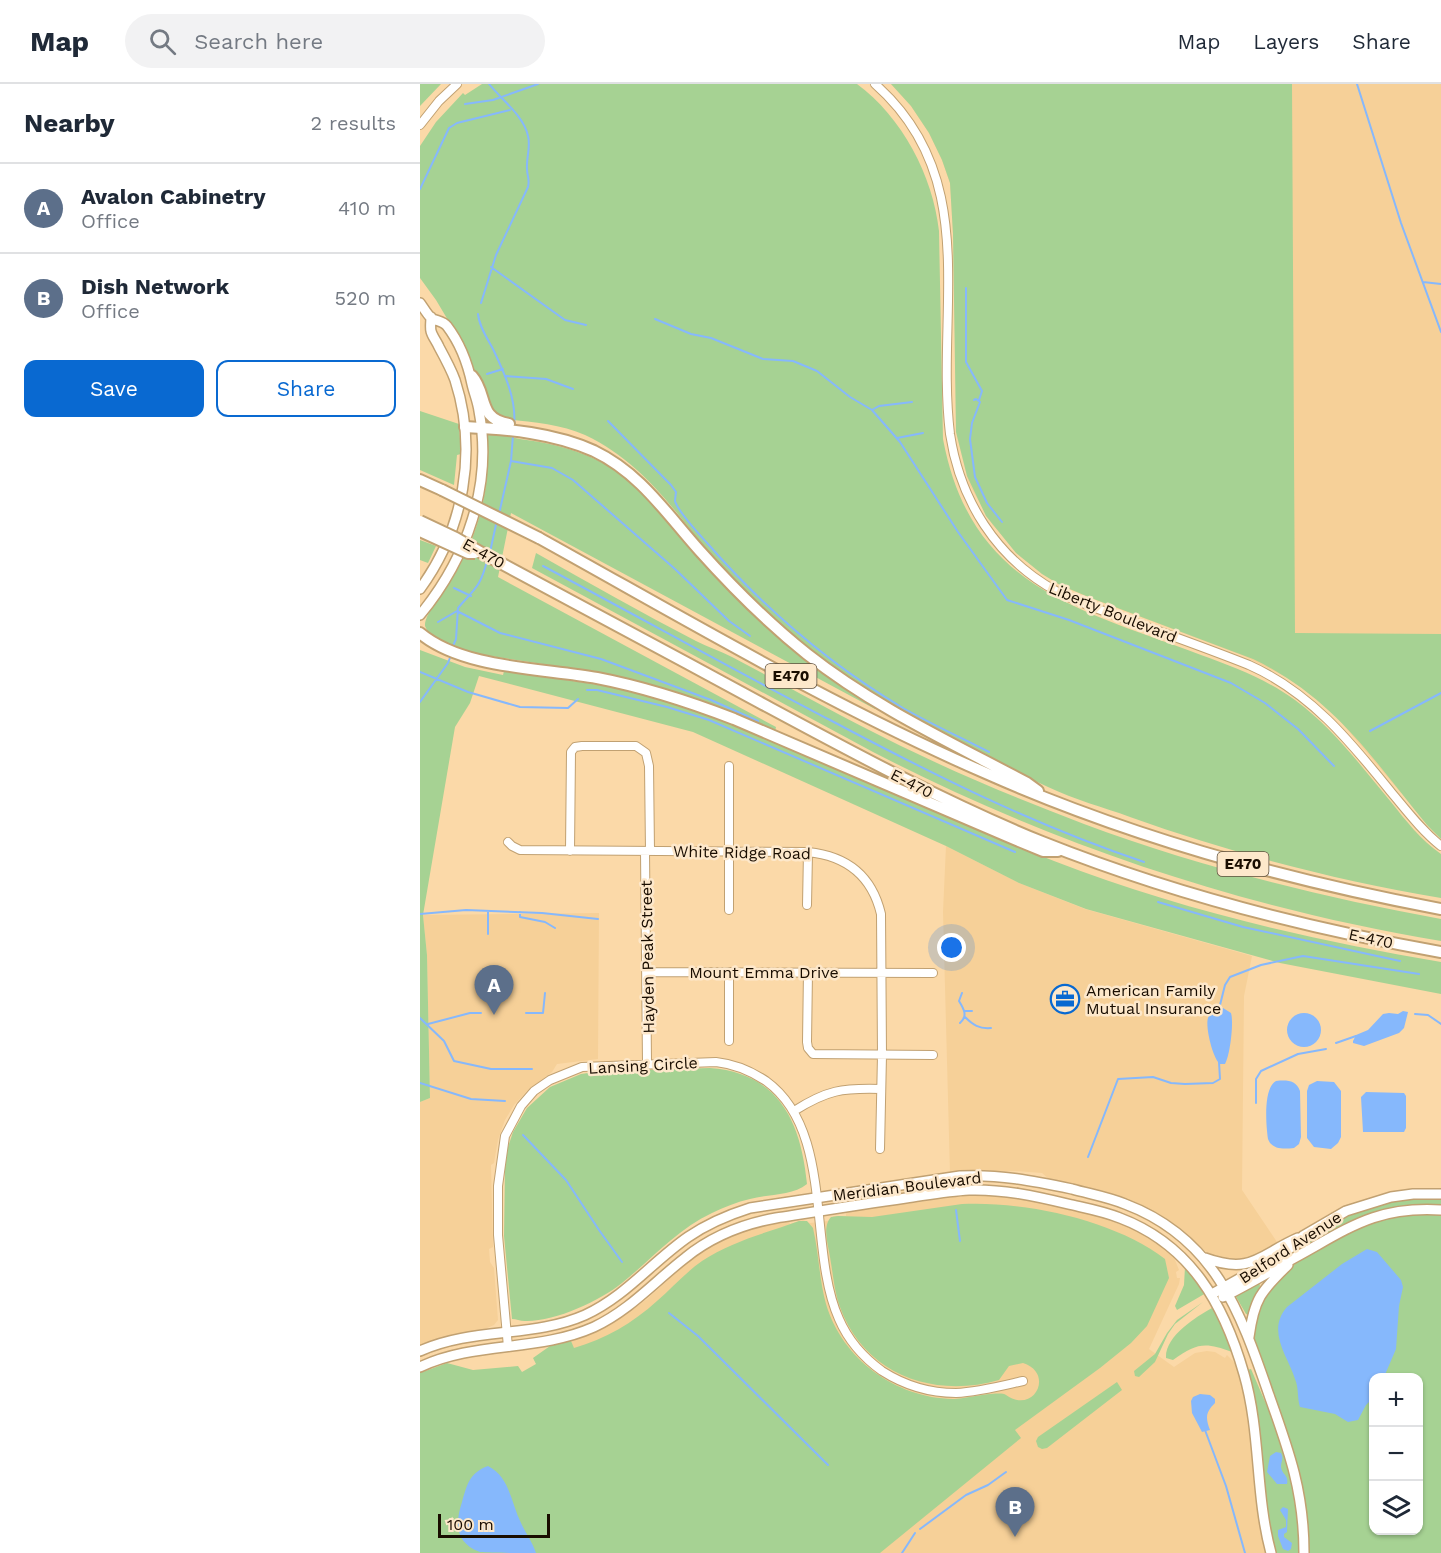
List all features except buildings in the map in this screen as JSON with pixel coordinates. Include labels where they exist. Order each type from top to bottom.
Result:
[{"type":"highway","points":[[472,376],[486,410],[498,426]]},
{"type":"highway","points":[[465,427],[498,426],[538,432],[592,451],[622,468],[640,483],[743,597],[810,656],[874,700],[1027,783],[1051,800]]},
{"type":"highway","name":"E470","points":[[420,480],[538,538],[889,728],[1051,800],[1142,833],[1234,861],[1346,890],[1441,909]]},
{"type":"highway","name":"E-470","points":[[420,520],[899,777],[968,810],[1064,850],[1168,886],[1247,909],[1345,933],[1441,952]]},
{"type":"highway","points":[[420,531],[468,553],[482,553]]},
{"type":"highway","points":[[420,633],[444,649],[469,657],[607,680],[692,704],[742,723],[1025,844],[1043,851],[1064,850]]},
{"type":"highway","points":[[420,642],[432,642]]},
{"type":"main road","points":[[420,303],[431,317],[445,324],[460,350],[472,376],[482,428],[481,478],[477,503],[468,533],[448,577],[420,615]]},
{"type":"main road","points":[[420,589],[443,552],[457,514],[465,471],[465,427],[454,379],[431,332],[431,317]]},
{"type":"main road","name":"Meridian Boulevard","points":[[420,1351],[461,1337],[554,1325],[581,1316],[604,1305],[632,1286],[683,1240],[720,1219],[757,1206],[951,1177],[1018,1178],[1096,1195],[1131,1206],[1172,1229],[1203,1257],[1227,1291],[1249,1340],[1294,1467],[1302,1507],[1304,1553]]},
{"type":"main road","name":"Meridian Boulevard","points":[[508,1347],[561,1339],[608,1320],[639,1299],[692,1252],[727,1232],[763,1220],[964,1191],[998,1191],[1032,1195],[1110,1214],[1145,1229],[1168,1245],[1187,1262],[1214,1297],[1232,1335],[1248,1389],[1256,1435],[1262,1509],[1271,1553]]},
{"type":"main road","name":"Belford Avenue","points":[[1227,1291],[1288,1250],[1303,1236],[1337,1215],[1370,1202],[1407,1195],[1441,1194]]},
{"type":"main road","name":"Belford Avenue","points":[[1214,1297],[1294,1258],[1339,1232],[1373,1217],[1412,1210],[1441,1210]]},
{"type":"main road","points":[[1203,1257],[1226,1264],[1247,1264],[1303,1236]]},
{"type":"main road","points":[[1249,1340],[1253,1312],[1261,1293],[1294,1258]]},
{"type":"main road","points":[[420,1367],[458,1354],[508,1347]]},
{"type":"street","points":[[420,125],[457,84]]},
{"type":"street","name":"Liberty Boulevard","points":[[875,84],[894,103],[916,132],[932,164],[942,196],[947,243],[948,418],[951,442],[964,489],[988,532],[1025,570],[1062,594],[1249,665],[1298,693],[1339,730],[1419,826],[1441,846]]},
{"type":"street","name":"Hayden Peak Street","points":[[570,851],[571,752],[575,747],[582,746],[636,746],[646,753],[649,766],[647,1063]]},
{"type":"street","points":[[729,766],[729,910]]},
{"type":"street","name":"White Ridge Road","points":[[508,842],[520,850],[808,852],[836,857],[848,864],[865,881],[878,904],[880,914],[882,1055],[880,1149]]},
{"type":"street","points":[[807,905],[808,852]]},
{"type":"street","name":"Mount Emma Drive","points":[[648,972],[933,973]]},
{"type":"street","points":[[729,972],[729,1041]]},
{"type":"street","points":[[808,972],[807,1042],[811,1051],[818,1054],[933,1055]]},
{"type":"street","name":"Lansing Circle","points":[[508,1347],[498,1235],[498,1199],[502,1147],[511,1122],[532,1094],[560,1074],[589,1066],[708,1062],[735,1066],[754,1074],[768,1082],[794,1110],[806,1136],[829,1289],[836,1312],[855,1345],[875,1365],[906,1383],[943,1392],[974,1391],[1023,1381]]},
{"type":"street","points":[[794,1110],[815,1098],[834,1091],[880,1089]]},
{"type":"shaded area","points":[[891,84],[1441,84],[1441,753],[1401,793],[1335,715],[1288,678],[1244,656],[1060,585],[1022,558],[992,524],[969,484],[957,436],[950,183],[929,133],[911,106]]},
{"type":"shaded area","points":[[946,846],[1019,883],[1085,909],[1252,956],[1244,996],[1242,1190],[1279,1245],[1251,1260],[1231,1262],[1209,1254],[1160,1216],[1142,1206],[1115,1196],[1049,1179],[1042,1173],[1015,1171],[950,1173],[943,912]]},
{"type":"shaded area","points":[[599,913],[598,1059],[557,1064],[552,1072],[527,1091],[514,1105],[505,1120],[498,1140],[494,1163],[491,1165],[493,1247],[489,1249],[490,1262],[494,1268],[498,1320],[494,1325],[485,1329],[446,1337],[420,1346],[420,1102],[430,1098],[427,955],[423,915]]},
{"type":"shaded area","points":[[971,1195],[1029,1199],[1101,1216],[1143,1233],[1173,1255],[1179,1270],[1176,1272],[1177,1278],[1180,1278],[1179,1284],[1149,1349],[1174,1367],[1195,1353],[1207,1351],[1215,1352],[1225,1358],[1227,1355],[1236,1364],[1243,1385],[1251,1434],[1258,1518],[1267,1553],[766,1553],[573,1348],[571,1341],[622,1317],[647,1299],[696,1255],[733,1234],[765,1224],[789,1220],[790,1224],[803,1220],[810,1223],[828,1221],[834,1216],[846,1216],[846,1212]]},
{"type":"green space","points":[[420,84],[441,84],[420,106]]},
{"type":"green space","points":[[482,84],[857,84],[888,113],[913,149],[936,210],[939,231],[943,439],[957,489],[978,529],[1005,561],[1037,586],[1073,606],[1250,674],[1273,686],[1309,711],[1346,748],[1414,830],[1441,854],[1441,898],[1362,883],[1245,854],[1079,800],[1026,777],[880,698],[849,679],[805,646],[776,622],[724,570],[646,478],[608,448],[585,435],[565,428],[499,418],[493,414],[464,347],[420,278],[420,146],[436,122],[463,93],[465,95]]},
{"type":"green space","points":[[891,84],[1292,84],[1295,633],[1441,634],[1441,839],[1350,732],[1307,692],[1253,659],[1060,585],[1016,553],[986,516],[967,476],[956,432],[950,183],[929,133],[911,106]]},
{"type":"green space","points":[[420,411],[459,424],[461,454],[457,455],[454,485],[420,470]]},
{"type":"green space","points":[[488,434],[569,449],[599,461],[627,478],[640,489],[713,571],[878,708],[875,709],[511,513],[498,577],[776,727],[775,732],[612,676],[471,653],[446,644],[428,632],[425,626],[428,615],[459,567],[480,514],[486,487],[486,436]]},
{"type":"green space","points":[[420,540],[436,546],[428,563],[420,560]]},
{"type":"green space","points":[[536,553],[696,641],[732,657],[896,744],[981,783],[1084,824],[1172,854],[1305,891],[1441,919],[1441,941],[1366,927],[1220,891],[1149,869],[1009,816],[873,752],[532,568]]},
{"type":"green space","points":[[420,650],[465,667],[503,675],[504,671],[592,684],[679,704],[757,734],[1054,861],[1148,894],[1294,933],[1441,962],[1441,994],[1280,963],[1086,909],[1019,883],[946,846],[693,732],[479,676],[470,703],[455,727],[423,915],[427,955],[430,1098],[420,1102]]},
{"type":"green space","points":[[710,1068],[734,1072],[753,1080],[769,1091],[782,1105],[792,1121],[799,1140],[807,1184],[787,1193],[735,1203],[699,1220],[676,1236],[613,1290],[576,1309],[537,1320],[512,1319],[504,1236],[505,1168],[513,1132],[527,1108],[550,1087],[581,1074],[602,1071]]},
{"type":"green space","points":[[1441,1198],[1441,1206],[1405,1208],[1372,1215],[1342,1227],[1310,1244],[1308,1240],[1333,1223],[1360,1210],[1390,1202]]},
{"type":"green space","points":[[962,1204],[987,1204],[1041,1210],[1095,1224],[1145,1245],[1165,1259],[1169,1278],[1147,1326],[1131,1343],[1015,1430],[1021,1438],[880,1553],[420,1553],[420,1373],[447,1363],[473,1370],[518,1366],[522,1372],[536,1364],[533,1358],[550,1346],[571,1341],[574,1348],[608,1335],[628,1323],[713,1254],[749,1238],[799,1221],[807,1221],[813,1228],[824,1295],[834,1324],[858,1358],[874,1372],[892,1383],[932,1397],[953,1399],[1002,1394],[1016,1400],[1025,1400],[1032,1396],[1039,1383],[1038,1375],[1033,1368],[1023,1363],[1009,1366],[999,1380],[974,1385],[950,1386],[926,1383],[904,1376],[883,1365],[866,1349],[851,1330],[840,1307],[826,1236],[828,1221],[831,1217],[872,1217]]},
{"type":"green space","points":[[1421,1213],[1441,1214],[1441,1553],[1308,1553],[1305,1504],[1298,1468],[1255,1342],[1255,1325],[1259,1308],[1270,1286],[1295,1264],[1343,1234],[1389,1217]]},
{"type":"green space","points":[[1185,1267],[1206,1293],[1177,1310],[1175,1306],[1184,1285]]},
{"type":"green space","points":[[1259,1282],[1260,1286],[1248,1315],[1235,1295]]},
{"type":"green space","points":[[1203,1302],[1175,1324],[1155,1362],[1139,1377],[1135,1376],[1134,1371],[1155,1354],[1177,1320]]},
{"type":"green space","points":[[1215,1308],[1232,1352],[1201,1346],[1173,1360],[1166,1358],[1167,1350],[1176,1335],[1190,1322]]},
{"type":"green space","points":[[1251,1369],[1282,1441],[1297,1503],[1299,1553],[1275,1553],[1267,1508],[1257,1415],[1247,1370]]},
{"type":"green space","points":[[1117,1382],[1122,1390],[1047,1448],[1038,1447],[1036,1441],[1038,1437]]},
{"type":"water","points":[[1223,1008],[1231,1013],[1232,1031],[1227,1060],[1225,1064],[1220,1064],[1212,1050],[1207,1022],[1214,1010]]},
{"type":"water","points":[[1403,1011],[1408,1012],[1404,1028],[1399,1033],[1364,1046],[1353,1043],[1356,1035],[1368,1030],[1383,1014],[1398,1014]]},
{"type":"water","points":[[1304,1013],[1316,1018],[1321,1030],[1316,1042],[1304,1047],[1292,1042],[1287,1030],[1292,1018]]},
{"type":"water","points":[[1276,1081],[1291,1081],[1300,1091],[1301,1137],[1299,1144],[1294,1148],[1275,1147],[1268,1139],[1267,1099]]},
{"type":"water","points":[[1317,1081],[1334,1082],[1341,1091],[1341,1137],[1331,1149],[1314,1147],[1307,1138],[1307,1091],[1309,1085]]},
{"type":"water","points":[[1366,1092],[1404,1093],[1406,1096],[1406,1128],[1404,1132],[1363,1132],[1361,1097]]},
{"type":"water","points":[[1367,1249],[1377,1252],[1401,1280],[1403,1287],[1399,1306],[1396,1349],[1386,1373],[1369,1373],[1369,1402],[1358,1420],[1348,1422],[1335,1414],[1300,1407],[1296,1382],[1278,1334],[1281,1316],[1287,1307],[1342,1264]]},
{"type":"water","points":[[1200,1394],[1210,1395],[1215,1399],[1207,1415],[1210,1430],[1202,1432],[1192,1413],[1191,1401],[1193,1397]]},
{"type":"water","points":[[1276,1452],[1282,1455],[1281,1467],[1287,1484],[1277,1484],[1267,1472],[1270,1456]]},
{"type":"water","points":[[488,1466],[501,1477],[509,1491],[536,1553],[480,1552],[461,1538],[458,1517],[467,1485],[477,1472]]},
{"type":"water","points":[[1283,1507],[1288,1509],[1287,1532],[1284,1537],[1292,1543],[1288,1551],[1283,1549],[1278,1536],[1278,1530],[1286,1527],[1286,1520],[1280,1510]]},
{"type":"waterway","points":[[481,303],[496,255],[529,182],[527,171],[529,140],[526,129],[517,115],[489,84]]},
{"type":"waterway","points":[[465,104],[493,100],[538,84]]},
{"type":"waterway","points":[[1357,84],[1401,223],[1441,332]]},
{"type":"waterway","points":[[420,189],[449,128],[457,123],[510,110]]},
{"type":"waterway","points":[[491,267],[565,320],[586,325]]},
{"type":"waterway","points":[[1423,282],[1441,284]]},
{"type":"waterway","points":[[966,288],[966,362],[982,391],[979,400]]},
{"type":"waterway","points":[[478,314],[509,386],[514,406],[514,426]]},
{"type":"waterway","points":[[655,319],[763,359],[793,361],[817,371],[850,397],[872,410],[900,442],[958,532],[1007,600],[1069,620],[1231,683],[1265,703],[1298,729],[1334,766]]},
{"type":"waterway","points":[[487,374],[503,369]]},
{"type":"waterway","points":[[506,376],[546,379],[573,389]]},
{"type":"waterway","points":[[974,400],[980,402],[972,423],[970,439],[975,477],[987,503],[1002,522]]},
{"type":"waterway","points":[[872,410],[879,406],[912,402]]},
{"type":"waterway","points":[[608,421],[671,485],[676,492],[677,506],[700,535],[752,591],[799,634],[849,673],[903,708],[989,752]]},
{"type":"waterway","points":[[897,438],[923,433]]},
{"type":"waterway","points":[[499,514],[511,461],[513,435]]},
{"type":"waterway","points":[[511,461],[552,468],[573,480],[675,569],[729,621],[750,636]]},
{"type":"waterway","points":[[490,552],[497,520]]},
{"type":"waterway","points":[[453,646],[456,639],[458,608],[479,582],[487,561]]},
{"type":"waterway","points":[[543,566],[945,779],[1063,832],[1144,862]]},
{"type":"waterway","points":[[454,588],[471,596]]},
{"type":"waterway","points":[[438,622],[457,611],[500,633],[601,659],[711,700],[758,721]]},
{"type":"waterway","points":[[420,702],[448,663],[451,655]]},
{"type":"waterway","points":[[420,672],[468,692],[520,707],[568,708],[578,699]]},
{"type":"waterway","points":[[587,690],[597,690],[667,707],[709,720],[1015,852]]},
{"type":"waterway","points":[[1370,731],[1441,693]]},
{"type":"waterway","points":[[1158,902],[1243,927],[1400,961]]},
{"type":"waterway","points":[[420,914],[466,910],[542,913],[598,919]]},
{"type":"waterway","points":[[488,911],[488,934]]},
{"type":"waterway","points":[[520,912],[520,917],[545,922],[555,928]]},
{"type":"waterway","points":[[1219,1009],[1225,985],[1230,977],[1261,965],[1303,956],[1419,974]]},
{"type":"waterway","points":[[526,1013],[543,1013],[545,993]]},
{"type":"waterway","points":[[960,1023],[965,1015],[959,1001],[962,993]]},
{"type":"waterway","points":[[964,1011],[972,1011]]},
{"type":"waterway","points":[[428,1024],[470,1013],[481,1013]]},
{"type":"waterway","points":[[1415,1014],[1428,1015],[1441,1024]]},
{"type":"waterway","points":[[965,1017],[976,1026],[991,1028]]},
{"type":"waterway","points":[[420,1018],[444,1041],[454,1061],[491,1069],[532,1069]]},
{"type":"waterway","points":[[1336,1043],[1356,1036]]},
{"type":"waterway","points":[[1256,1103],[1256,1079],[1261,1071],[1298,1054],[1326,1049]]},
{"type":"waterway","points":[[1088,1157],[1118,1079],[1153,1077],[1171,1083],[1213,1083],[1220,1079],[1219,1062]]},
{"type":"waterway","points":[[420,1083],[471,1099],[505,1101]]},
{"type":"waterway","points":[[523,1135],[566,1180],[622,1262]]},
{"type":"waterway","points":[[956,1210],[960,1241]]},
{"type":"waterway","points":[[669,1313],[698,1336],[828,1465]]},
{"type":"waterway","points":[[1205,1430],[1226,1486],[1245,1553]]},
{"type":"waterway","points":[[920,1529],[966,1495],[988,1485],[1006,1472]]},
{"type":"waterway","points":[[902,1553],[915,1533]]},
{"type":"place","name":"American Family Mutual Insurance","points":[[1065,999]]},
{"type":"place","name":"Avalon Cabinetry","points":[[494,1015]]},
{"type":"place","name":"Dish Network","points":[[1015,1537]]}]
